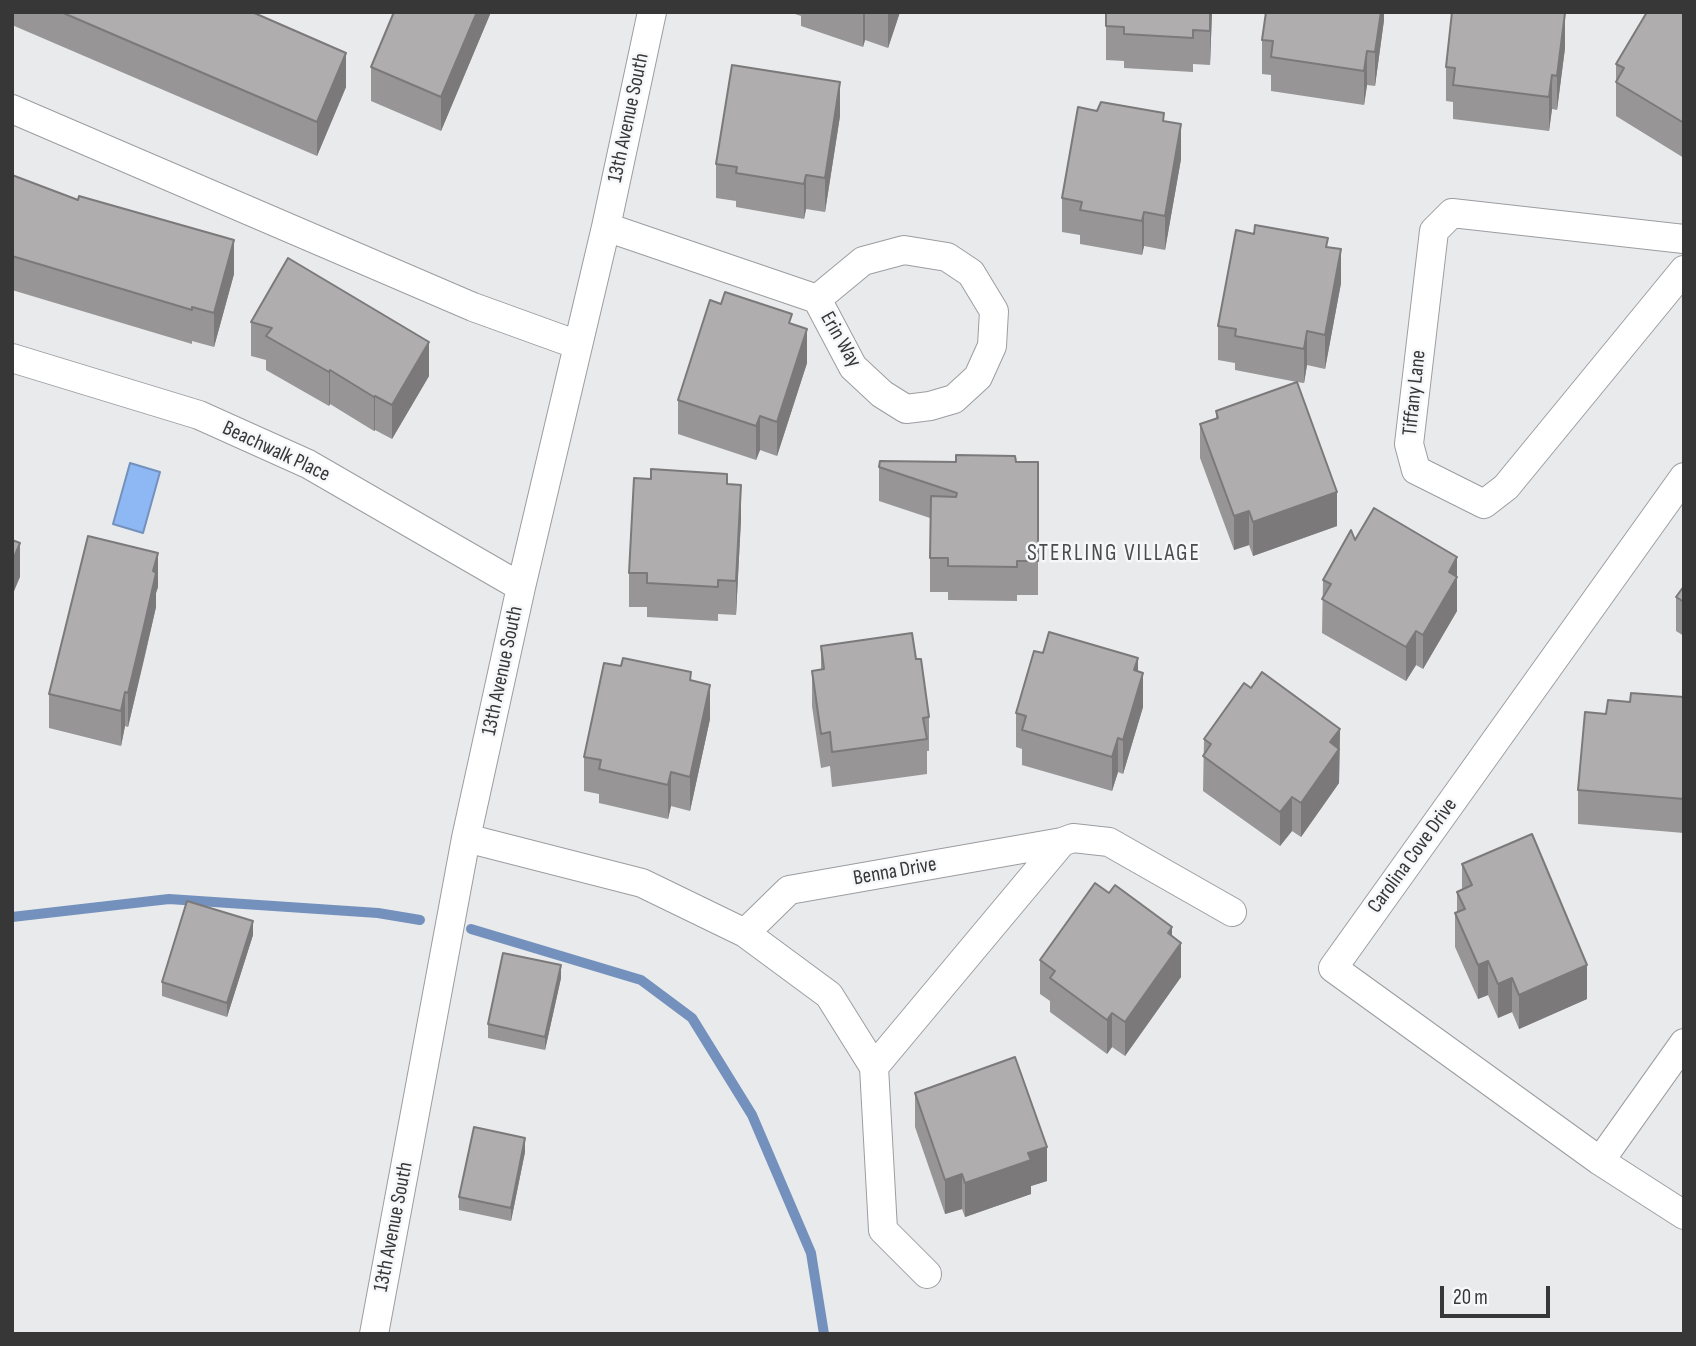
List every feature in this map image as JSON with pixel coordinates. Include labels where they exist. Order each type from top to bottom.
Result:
[{"type":"street","name":"13th Avenue South","points":[[374,1334],[467,838],[521,587],[606,227],[652,12]]},
{"type":"street","points":[[12,109],[473,307],[578,345]]},
{"type":"street","name":"Tiffany Lane","points":[[1684,239],[1452,214],[1434,231],[1409,444],[1416,470],[1484,504],[1506,487],[1684,270]]},
{"type":"street","name":"Erin Way","points":[[606,227],[817,299],[853,367],[882,394],[906,409],[954,399],[978,377],[992,346],[994,311],[971,274],[947,257],[904,250],[863,261],[817,299]]},
{"type":"street","name":"Beachwalk Place","points":[[12,358],[199,415],[308,464],[521,587]]},
{"type":"street","name":"Carolina Cove Drive","points":[[1600,1161],[1334,968],[1684,477]]},
{"type":"street","points":[[467,838],[642,883],[744,933],[830,995],[874,1067],[883,1230],[927,1274]]},
{"type":"street","name":"Benna Drive","points":[[744,933],[789,890],[1073,838],[1109,842],[1232,912]]},
{"type":"street","points":[[874,1067],[1062,842]]},
{"type":"street","points":[[1684,1043],[1600,1161],[1684,1215]]},
{"type":"water","points":[[130,463],[160,472],[143,533],[113,524]]},
{"type":"building","points":[[61,12],[252,12],[346,53],[317,122]]},
{"type":"building","points":[[394,12],[477,12],[441,97],[371,67]]},
{"type":"building","points":[[1106,12],[1210,12],[1210,31],[1193,30],[1193,38],[1124,34],[1124,27],[1106,26]]},
{"type":"building","points":[[1266,12],[1381,12],[1375,52],[1367,51],[1364,71],[1271,57],[1273,41],[1262,40]]},
{"type":"building","points":[[1452,12],[1565,13],[1557,76],[1552,75],[1549,97],[1453,85],[1455,68],[1446,67]]},
{"type":"building","points":[[1647,12],[1684,12],[1684,123],[1616,82],[1624,68],[1616,64]]},
{"type":"building","points":[[732,65],[840,82],[825,178],[806,175],[804,184],[736,173],[737,167],[716,164]]},
{"type":"building","points":[[1101,102],[1164,113],[1163,121],[1181,124],[1165,216],[1144,212],[1142,221],[1080,210],[1082,202],[1062,198],[1078,107],[1097,111]]},
{"type":"building","points":[[12,175],[78,200],[79,196],[234,240],[214,313],[192,307],[192,310],[12,256]]},
{"type":"building","points":[[1255,225],[1328,238],[1326,247],[1341,249],[1325,335],[1307,331],[1304,349],[1235,336],[1236,329],[1218,326],[1236,230],[1254,234]]},
{"type":"building","points":[[288,258],[429,342],[392,405],[266,336],[272,328],[251,322]]},
{"type":"building","points":[[725,292],[792,314],[789,323],[807,329],[777,422],[760,416],[756,426],[678,400],[710,300],[721,304]]},
{"type":"building","points":[[1297,382],[1337,492],[1253,522],[1249,511],[1234,516],[1200,424],[1218,418],[1216,411]]},
{"type":"building","points":[[956,455],[1015,456],[1016,462],[1038,462],[1038,561],[1017,561],[1017,567],[948,566],[948,558],[930,558],[931,496],[956,497],[957,493],[879,467],[880,461],[956,462]]},
{"type":"building","points":[[651,469],[727,474],[727,484],[741,485],[736,581],[718,580],[718,587],[647,583],[647,573],[629,573],[634,478],[651,479]]},
{"type":"building","points":[[1374,508],[1457,557],[1449,572],[1457,577],[1423,635],[1416,631],[1406,647],[1322,599],[1331,584],[1323,580],[1351,530],[1355,540]]},
{"type":"building","points":[[88,536],[158,553],[144,626],[121,711],[49,694]]},
{"type":"building","points":[[12,540],[20,543],[12,562]]},
{"type":"building","points":[[1684,586],[1684,602],[1676,597]]},
{"type":"building","points":[[1049,632],[1138,658],[1134,670],[1143,673],[1123,740],[1118,738],[1112,757],[1022,730],[1026,716],[1016,713],[1034,651],[1043,653]]},
{"type":"building","points":[[912,633],[916,659],[921,659],[929,717],[923,718],[927,739],[832,752],[830,732],[821,734],[812,671],[824,669],[821,646]]},
{"type":"building","points":[[623,658],[691,672],[690,680],[710,685],[690,777],[671,772],[668,785],[599,769],[601,760],[584,757],[604,663],[621,666]]},
{"type":"building","points":[[1262,672],[1340,729],[1330,742],[1339,749],[1301,803],[1292,797],[1280,812],[1203,756],[1211,744],[1204,739],[1244,683],[1251,688]]},
{"type":"building","points":[[1631,693],[1684,697],[1684,799],[1578,790],[1585,712],[1606,714],[1608,700],[1630,702]]},
{"type":"building","points":[[1532,834],[1587,965],[1519,995],[1512,978],[1498,984],[1488,961],[1478,965],[1455,913],[1465,909],[1457,892],[1472,885],[1462,864]]},
{"type":"building","points":[[1095,883],[1109,893],[1115,885],[1172,927],[1168,933],[1181,943],[1125,1022],[1112,1013],[1107,1020],[1050,978],[1055,971],[1040,960]]},
{"type":"building","points":[[187,901],[253,921],[227,1003],[162,982]]},
{"type":"building","points":[[503,953],[561,965],[545,1037],[488,1024]]},
{"type":"building","points":[[1015,1057],[1047,1147],[1028,1153],[1031,1160],[965,1183],[962,1174],[945,1180],[915,1093]]},
{"type":"building","points":[[474,1127],[525,1138],[511,1208],[459,1197]]},
{"type":"waterway","points":[[12,917],[169,899],[378,913],[420,920]]},
{"type":"waterway","points":[[471,929],[641,980],[692,1018],[752,1115],[811,1253],[824,1334]]},
{"type":"district","name":"STERLING VILLAGE","points":[[1114,554]]}]
